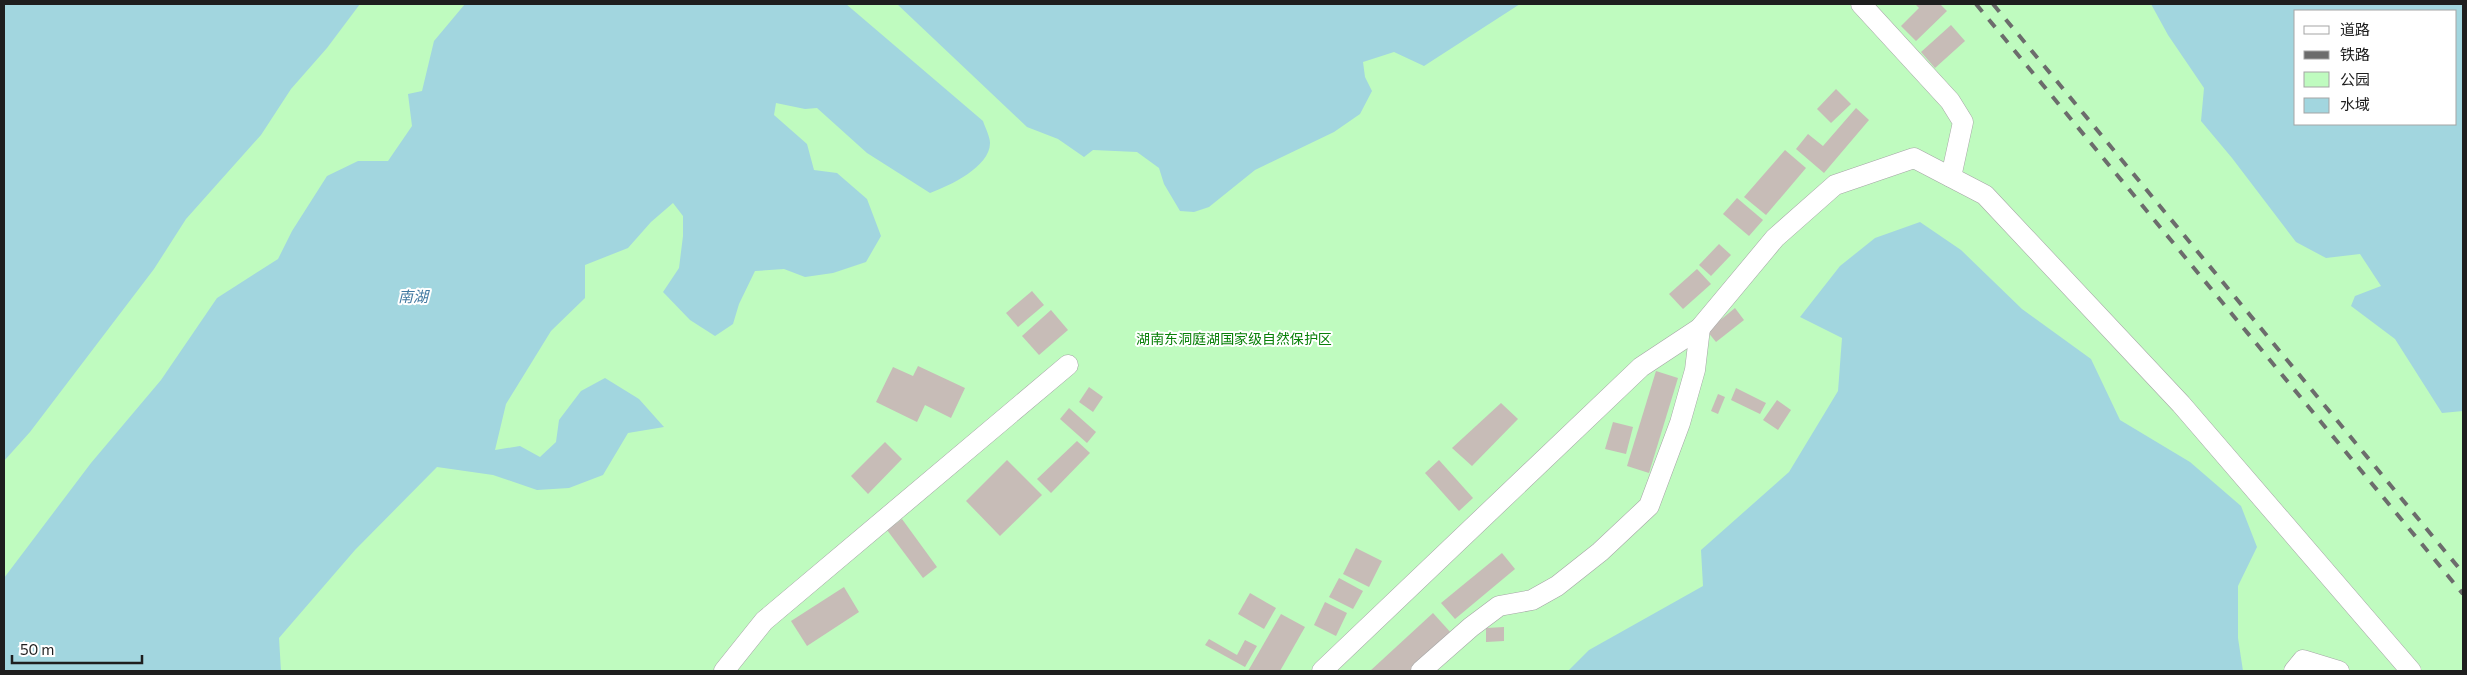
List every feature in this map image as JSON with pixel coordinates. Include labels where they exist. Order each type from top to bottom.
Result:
[{"type":"street","points":[[1861,4],[1950,101],[1963,122],[1951,178]]},
{"type":"street","points":[[1322,671],[1641,367],[1700,328],[1775,238],[1835,185],[1914,158],[1985,195],[2168,390],[2412,671]]},
{"type":"street","points":[[1421,671],[1471,627],[1499,606],[1532,600],[1557,586],[1600,552],[1649,506],[1680,423],[1695,370],[1700,328]]},
{"type":"street","points":[[724,671],[764,621],[1068,365]]},
{"type":"street","points":[[2294,671],[2303,660],[2338,671]]},
{"type":"green space","name":"湖南东洞庭湖国家级自然保护区","points":[[4,4],[2463,4],[2463,671],[4,671]]},
{"type":"water","points":[[4,4],[360,4],[327,48],[291,89],[261,135],[186,219],[154,269],[30,432],[4,461]]},
{"type":"water","name":"南湖","points":[[465,4],[846,4],[983,121],[990,141],[988,152],[976,168],[947,186],[930,193],[867,153],[817,108],[805,109],[776,103],[774,115],[807,144],[814,170],[837,173],[867,199],[881,236],[866,262],[833,273],[805,277],[784,269],[755,271],[739,304],[733,324],[715,336],[690,320],[663,292],[679,268],[683,236],[683,216],[673,203],[651,222],[628,248],[585,265],[585,298],[551,331],[506,404],[495,450],[520,446],[540,457],[556,442],[559,420],[581,391],[605,378],[639,399],[664,427],[628,433],[603,475],[569,488],[537,490],[493,475],[437,467],[355,550],[279,638],[281,671],[4,671],[4,578],[91,463],[161,380],[217,298],[278,259],[292,231],[327,176],[358,161],[388,161],[412,126],[408,94],[422,91],[434,41]]},
{"type":"water","points":[[897,4],[1520,4],[1424,66],[1394,52],[1363,62],[1365,77],[1372,91],[1360,114],[1334,132],[1255,170],[1209,207],[1194,212],[1180,211],[1164,184],[1159,168],[1137,152],[1093,150],[1084,157],[1058,139],[1027,127]]},
{"type":"water","points":[[2151,4],[2463,4],[2463,411],[2442,413],[2395,339],[2351,306],[2355,296],[2381,286],[2360,254],[2326,258],[2296,242],[2232,158],[2201,121],[2204,88],[2168,35]]},
{"type":"water","points":[[1920,222],[1961,250],[2022,309],[2091,359],[2120,420],[2190,462],[2241,506],[2257,547],[2238,586],[2238,638],[2243,671],[1568,671],[1589,650],[1703,586],[1701,550],[1789,472],[1838,391],[1842,338],[1800,317],[1840,266],[1875,238]]},
{"type":"building","points":[[1915,4],[1940,4],[1947,11],[1916,41],[1901,26],[1919,8]]},
{"type":"building","points":[[1951,25],[1965,41],[1935,68],[1921,52]]},
{"type":"building","points":[[1836,89],[1851,104],[1831,123],[1817,109]]},
{"type":"building","points":[[1856,108],[1869,120],[1824,173],[1796,149],[1808,134],[1823,146]]},
{"type":"building","points":[[1785,150],[1806,168],[1766,215],[1744,197]]},
{"type":"building","points":[[1737,198],[1763,220],[1749,236],[1723,214]]},
{"type":"building","points":[[1719,244],[1731,255],[1711,276],[1699,265]]},
{"type":"building","points":[[1697,269],[1711,284],[1683,309],[1669,294]]},
{"type":"building","points":[[1032,291],[1044,305],[1018,327],[1006,313]]},
{"type":"building","points":[[1735,308],[1744,320],[1716,342],[1707,331]]},
{"type":"building","points":[[1051,310],[1068,330],[1039,355],[1022,336]]},
{"type":"building","points":[[918,366],[965,388],[951,418],[925,405],[917,422],[876,402],[893,367],[913,376]]},
{"type":"building","points":[[1656,371],[1678,378],[1649,473],[1627,466]]},
{"type":"building","points":[[1089,387],[1103,397],[1093,412],[1079,402]]},
{"type":"building","points":[[1736,388],[1766,403],[1760,414],[1731,400]]},
{"type":"building","points":[[1718,394],[1725,397],[1718,414],[1711,411]]},
{"type":"building","points":[[1777,400],[1791,410],[1778,430],[1763,420]]},
{"type":"building","points":[[1501,403],[1518,419],[1472,466],[1452,448]]},
{"type":"building","points":[[1069,408],[1096,432],[1087,443],[1060,419]]},
{"type":"building","points":[[1613,422],[1633,427],[1626,454],[1605,449]]},
{"type":"building","points":[[1077,441],[1090,453],[1051,493],[1037,479]]},
{"type":"building","points":[[885,442],[902,459],[868,494],[851,476]]},
{"type":"building","points":[[1007,460],[1042,495],[1000,536],[966,501]]},
{"type":"building","points":[[1439,460],[1473,498],[1459,511],[1425,473]]},
{"type":"building","points":[[902,519],[937,567],[923,578],[887,530]]},
{"type":"building","points":[[1356,548],[1382,561],[1369,587],[1343,574]]},
{"type":"building","points":[[1502,553],[1515,569],[1455,619],[1441,603]]},
{"type":"building","points":[[1339,578],[1363,591],[1353,609],[1329,597]]},
{"type":"building","points":[[844,587],[859,612],[807,646],[791,621]]},
{"type":"building","points":[[1250,593],[1276,608],[1264,629],[1238,614]]},
{"type":"building","points":[[1325,602],[1347,613],[1336,636],[1314,625]]},
{"type":"building","points":[[1433,613],[1452,634],[1412,671],[1370,671]]},
{"type":"building","points":[[1281,614],[1305,627],[1280,671],[1248,671]]},
{"type":"building","points":[[1504,627],[1504,641],[1486,642],[1486,628]]},
{"type":"building","points":[[1209,639],[1237,655],[1245,640],[1257,646],[1245,667],[1205,645]]},
{"type":"railway","points":[[1976,4],[2463,594]]},
{"type":"railway","points":[[1993,4],[2463,573]]}]
